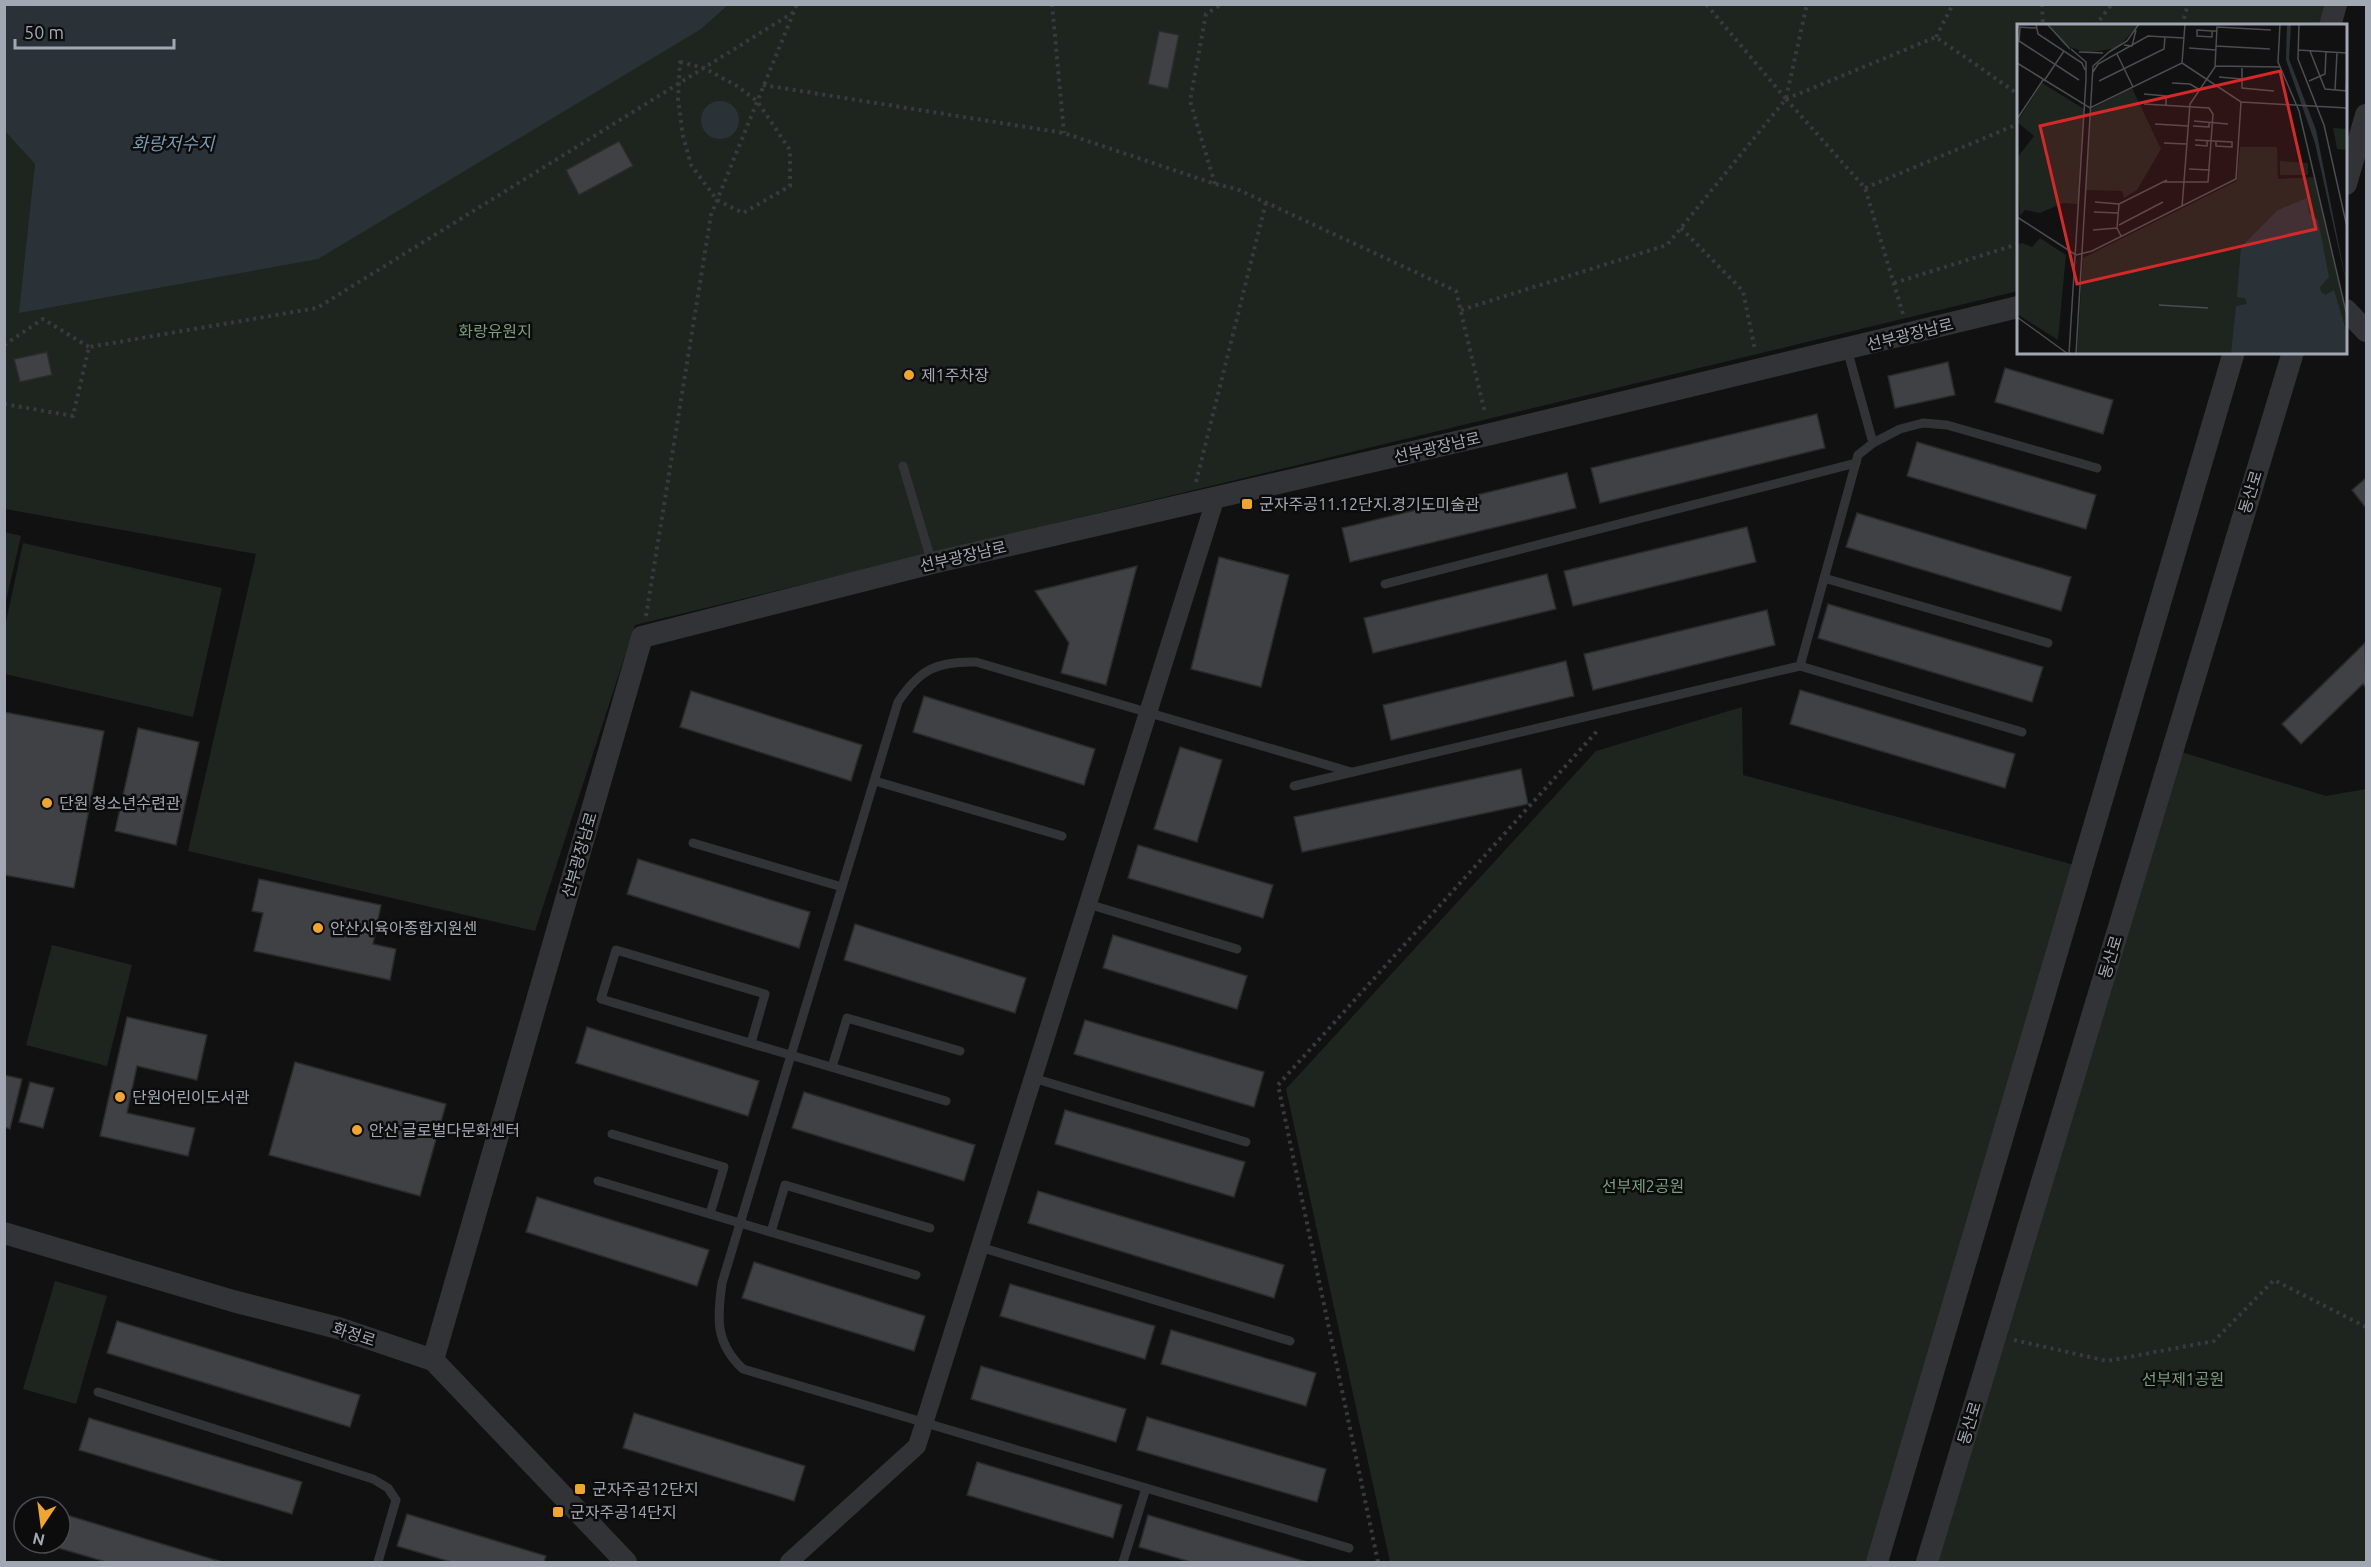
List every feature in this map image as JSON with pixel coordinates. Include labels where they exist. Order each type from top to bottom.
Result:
[{"type":"street","points":[[2331,24],[2336,4]]},
{"type":"street","points":[[2347,181],[2367,115]]},
{"type":"street","name":"선부광장남로","points":[[433,1360],[642,637],[932,563],[1491,434],[2017,307]]},
{"type":"street","points":[[2347,311],[2367,332]]},
{"type":"street","points":[[1877,1563],[2233,354]]},
{"type":"street","name":"동산로","points":[[1927,1563],[2292,354]]},
{"type":"street","points":[[793,1561],[917,1446],[1216,497]]},
{"type":"street","name":"화정로","points":[[4,1233],[233,1301],[338,1328],[433,1360],[626,1563]]},
{"type":"lane","points":[[1847,349],[1873,443]]},
{"type":"lane","points":[[1800,666],[1858,455],[1873,443],[1899,429],[1923,423],[1947,425],[2097,468]]},
{"type":"lane","points":[[1385,584],[1856,463]]},
{"type":"lane","points":[[903,466],[932,563]]},
{"type":"lane","points":[[1824,578],[2048,643]]},
{"type":"lane","points":[[1349,1548],[743,1368],[730,1357],[723,1342],[719,1325],[719,1305],[722,1283],[898,702],[908,686],[918,676],[933,667],[953,661],[976,662],[1351,772]]},
{"type":"lane","points":[[1294,786],[1800,666],[2022,732]]},
{"type":"lane","points":[[875,781],[1062,836]]},
{"type":"lane","points":[[693,843],[842,887]]},
{"type":"lane","points":[[1088,904],[1237,949]]},
{"type":"lane","points":[[751,1043],[765,994],[616,950],[602,999],[946,1101]]},
{"type":"lane","points":[[832,1067],[847,1017],[960,1051]]},
{"type":"lane","points":[[1033,1078],[1246,1142]]},
{"type":"lane","points":[[612,1134],[724,1167],[710,1214]]},
{"type":"lane","points":[[598,1181],[916,1275]]},
{"type":"lane","points":[[771,1232],[785,1185],[930,1228]]},
{"type":"lane","points":[[980,1247],[1290,1341]]},
{"type":"lane","points":[[98,1392],[374,1479],[388,1488],[396,1500],[378,1563]]},
{"type":"lane","points":[[1123,1563],[1146,1488]]},
{"type":"path","points":[[642,637],[711,214],[798,4]]},
{"type":"path","points":[[1052,4],[1064,134]]},
{"type":"path","points":[[1215,184],[1190,101],[1206,14],[1222,4]]},
{"type":"path","points":[[1706,4],[1865,188],[1908,334]]},
{"type":"path","points":[[1461,310],[1667,245],[1786,99],[1807,4]]},
{"type":"path","points":[[1786,99],[1936,37],[1953,4]]},
{"type":"path","points":[[2042,4],[2043,24]]},
{"type":"path","points":[[2097,24],[2112,4]]},
{"type":"path","points":[[2183,24],[2188,4]]},
{"type":"path","points":[[4,345],[43,318],[89,347],[317,308],[794,12]]},
{"type":"path","points":[[1936,37],[2017,93]]},
{"type":"path","points":[[680,62],[704,68],[737,86],[757,101],[790,150],[790,186],[743,213],[717,200],[691,165],[683,136],[678,99],[679,84],[680,62]]},
{"type":"path","points":[[763,85],[1064,134],[1215,184],[1237,189],[1456,291],[1491,434]]},
{"type":"path","points":[[1865,188],[2017,125]]},
{"type":"path","points":[[1191,503],[1266,202]]},
{"type":"path","points":[[1681,228],[1743,291],[1759,370]]},
{"type":"path","points":[[1894,283],[2017,245]]},
{"type":"path","points":[[4,404],[73,416],[89,347]]},
{"type":"path","points":[[1378,1563],[1278,1085],[1616,709]]},
{"type":"path","points":[[1996,1336],[2107,1361],[2214,1341],[2274,1280],[2367,1327]]},
{"type":"green space","name":"화랑유원지","points":[[4,5],[2325,5],[2319,24],[2017,24],[2017,291],[635,625],[535,931],[188,851],[256,554],[5,509]]},
{"type":"green space","points":[[4,532],[21,536],[5,605]]},
{"type":"green space","points":[[23,543],[222,588],[193,717],[5,674],[5,626]]},
{"type":"green space","name":"선부제2공원","points":[[1742,707],[1743,775],[2078,866],[1873,1562],[1390,1562],[1286,1089],[1596,751]]},
{"type":"green space","name":"선부제1공원","points":[[2178,751],[2326,796],[2366,789],[2366,1562],[1938,1562]]},
{"type":"green space","points":[[52,945],[132,965],[107,1066],[26,1045]]},
{"type":"green space","points":[[55,1281],[107,1296],[76,1404],[23,1389]]},
{"type":"water","name":"화랑저수지","points":[[5,4],[728,5],[701,29],[318,259],[19,313],[35,164],[5,131]]},
{"type":"water","points":[[720,101],[733,107],[739,120],[733,133],[720,139],[707,133],[701,120],[707,107]]},
{"type":"building","points":[[1159,31],[1179,35],[1168,89],[1148,84]]},
{"type":"building","points":[[619,141],[633,166],[579,195],[566,170]]},
{"type":"building","points":[[47,352],[52,375],[20,382],[14,359]]},
{"type":"building","points":[[1948,362],[1955,395],[1895,408],[1888,376]]},
{"type":"building","points":[[2005,368],[2113,400],[2103,434],[1995,402]]},
{"type":"building","points":[[1817,414],[1825,448],[1600,503],[1591,468]]},
{"type":"building","points":[[1917,442],[2096,495],[2086,529],[1907,476]]},
{"type":"building","points":[[1567,473],[1576,508],[1350,562],[1342,528]]},
{"type":"building","points":[[2366,478],[2366,508],[2352,490]]},
{"type":"building","points":[[1857,513],[2071,577],[2061,611],[1846,547]]},
{"type":"building","points":[[1747,527],[1756,562],[1573,606],[1564,571]]},
{"type":"building","points":[[1219,557],[1289,575],[1261,687],[1191,669]]},
{"type":"building","points":[[1137,566],[1106,685],[1061,673],[1069,643],[1035,591]]},
{"type":"building","points":[[1547,574],[1556,609],[1373,653],[1364,618]]},
{"type":"building","points":[[1828,604],[2043,667],[2032,702],[1818,638]]},
{"type":"building","points":[[1767,610],[1775,645],[1593,690],[1584,654]]},
{"type":"building","points":[[2365,643],[2366,688],[2363,684],[2301,744],[2282,724]]},
{"type":"building","points":[[1566,661],[1574,696],[1391,740],[1383,705]]},
{"type":"building","points":[[1800,690],[2015,754],[2005,788],[1790,724]]},
{"type":"building","points":[[691,691],[862,745],[851,781],[680,727]]},
{"type":"building","points":[[924,696],[1095,749],[1084,785],[913,732]]},
{"type":"building","name":"단원 청소년수련관","points":[[4,712],[104,731],[74,888],[4,875]]},
{"type":"building","points":[[138,728],[199,742],[176,845],[115,831]]},
{"type":"building","points":[[1180,747],[1222,760],[1197,842],[1154,829]]},
{"type":"building","points":[[1521,769],[1528,804],[1302,852],[1294,817]]},
{"type":"building","points":[[1138,845],[1273,885],[1263,918],[1128,878]]},
{"type":"building","points":[[638,859],[810,912],[799,948],[627,894]]},
{"type":"building","name":"안산시육아종합지원센","points":[[259,879],[381,905],[373,944],[396,949],[390,980],[254,951],[263,913],[252,911]]},
{"type":"building","points":[[855,924],[1026,978],[1015,1013],[844,960]]},
{"type":"building","points":[[1113,935],[1247,976],[1237,1009],[1103,968]]},
{"type":"building","name":"단원어린이도서관","points":[[127,1017],[207,1035],[197,1080],[137,1066],[127,1113],[195,1128],[188,1156],[100,1136]]},
{"type":"building","points":[[1085,1020],[1264,1072],[1254,1107],[1074,1054]]},
{"type":"building","points":[[587,1027],[759,1081],[748,1116],[576,1063]]},
{"type":"building","name":"안산 글로벌다문화센터","points":[[295,1062],[446,1104],[420,1196],[269,1155]]},
{"type":"building","points":[[4,1075],[22,1079],[10,1129],[4,1127]]},
{"type":"building","points":[[30,1082],[54,1088],[43,1128],[19,1122]]},
{"type":"building","points":[[804,1092],[975,1145],[964,1181],[792,1128]]},
{"type":"building","points":[[1065,1110],[1245,1162],[1234,1197],[1055,1144]]},
{"type":"building","points":[[1038,1191],[1284,1265],[1274,1298],[1028,1223]]},
{"type":"building","points":[[537,1197],[709,1250],[697,1286],[526,1232]]},
{"type":"building","points":[[754,1262],[925,1316],[914,1351],[742,1298]]},
{"type":"building","points":[[1010,1284],[1155,1326],[1145,1359],[1000,1316]]},
{"type":"building","points":[[117,1321],[360,1395],[350,1427],[107,1353]]},
{"type":"building","points":[[1171,1330],[1316,1373],[1306,1406],[1161,1364]]},
{"type":"building","points":[[981,1366],[1126,1409],[1116,1442],[971,1399]]},
{"type":"building","points":[[634,1413],[805,1466],[794,1501],[623,1448]]},
{"type":"building","points":[[1147,1417],[1326,1469],[1317,1502],[1137,1450]]},
{"type":"building","points":[[89,1418],[302,1482],[292,1514],[79,1450]]},
{"type":"building","points":[[977,1462],[1122,1505],[1113,1538],[967,1495]]},
{"type":"building","points":[[407,1514],[546,1556],[544,1562],[451,1562],[397,1546]]},
{"type":"building","points":[[1148,1515],[1307,1562],[1191,1562],[1139,1547]]},
{"type":"building","points":[[72,1517],[222,1562],[106,1562],[72,1552]]},
{"type":"place","name":"제1주차장","points":[[909,375]]},
{"type":"place","name":"군자주공11.12단지.경기도미술관","points":[[1247,504]]},
{"type":"place","name":"단원 청소년수련관","points":[[47,803]]},
{"type":"place","name":"안산시육아종합지원센","points":[[318,928]]},
{"type":"place","name":"단원어린이도서관","points":[[120,1097]]},
{"type":"place","name":"안산 글로벌다문화센터","points":[[357,1130]]},
{"type":"place","name":"군자주공12단지","points":[[580,1489]]},
{"type":"place","name":"군자주공14단지","points":[[558,1512]]}]
